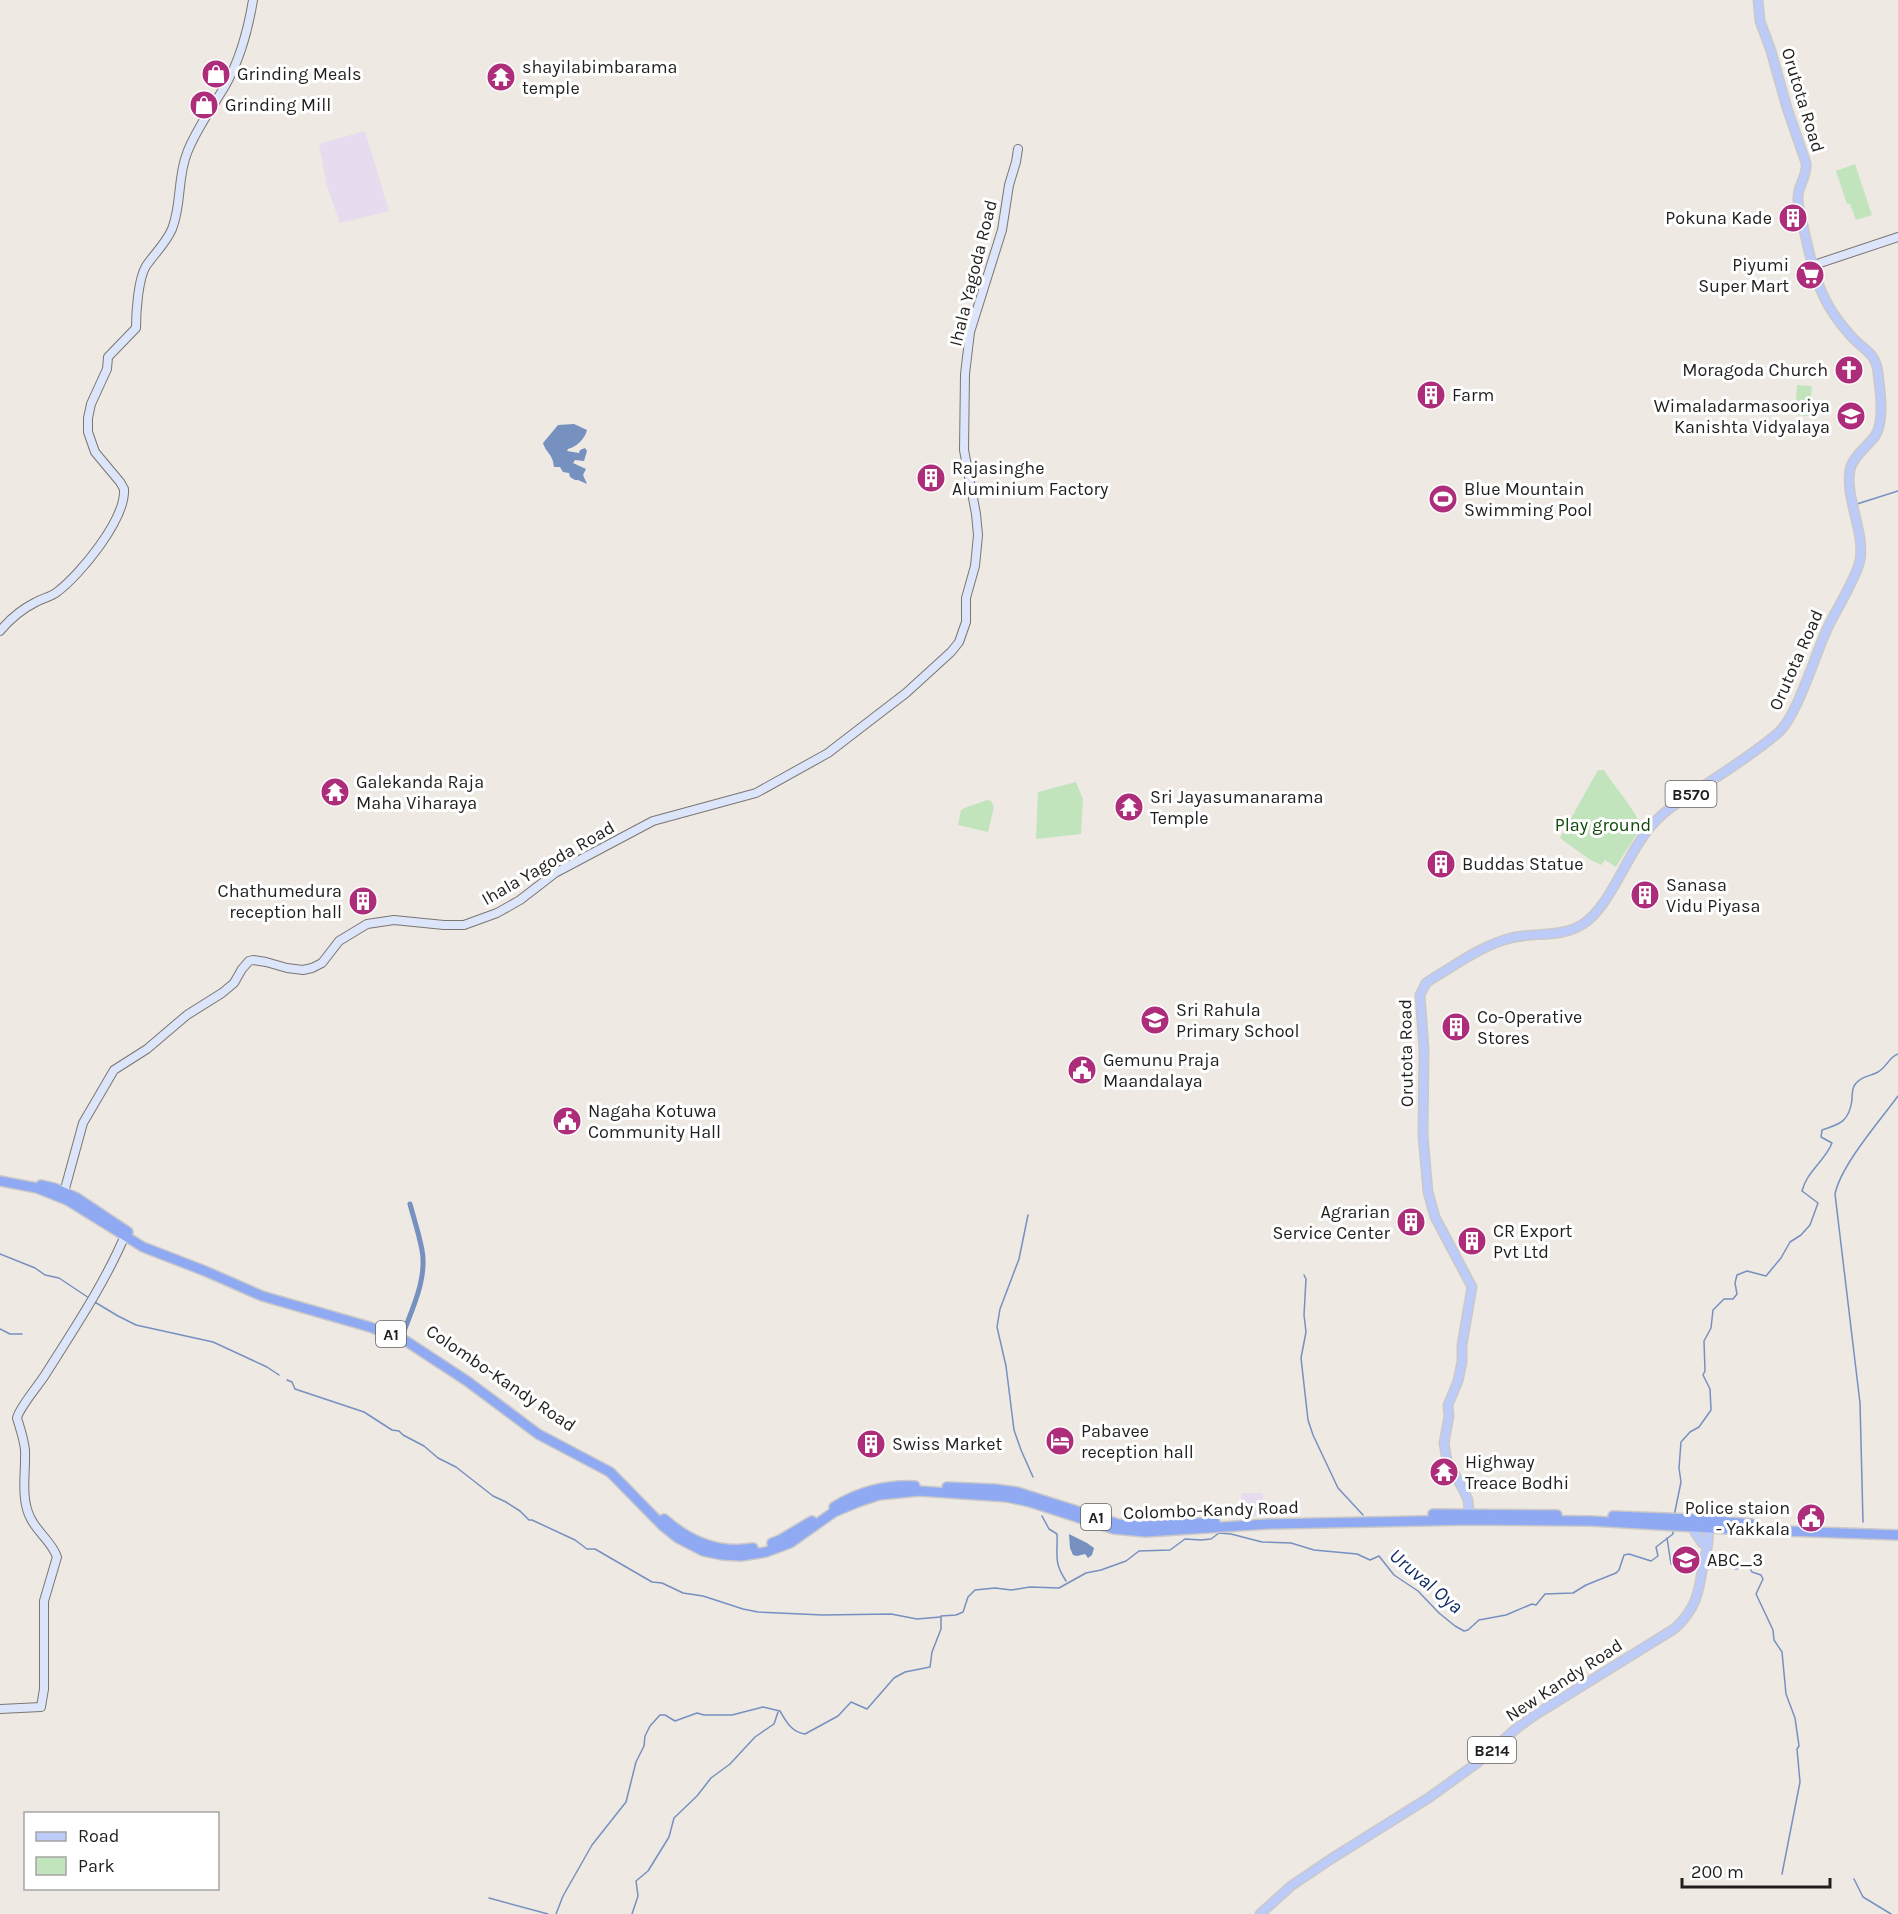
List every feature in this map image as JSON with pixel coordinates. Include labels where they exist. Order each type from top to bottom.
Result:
[{"type":"highway","name":"Colombo-Kandy Road","points":[[0,1176],[54,1188],[64,1195]]},
{"type":"highway","name":"Colombo-Kandy Road","points":[[0,1181],[37,1188],[86,1203],[126,1234],[150,1245],[273,1295],[414,1340],[469,1376],[540,1428],[609,1465],[682,1534],[703,1544],[723,1549],[763,1547],[780,1540],[849,1498],[899,1485],[1017,1492],[1109,1521],[1140,1526],[1268,1519],[1470,1517],[1654,1521],[1687,1524],[1730,1523],[1894,1532]]},
{"type":"highway","name":"Colombo-Kandy Road","points":[[1706,1524],[1729,1529],[1894,1532]]},
{"type":"main road","name":"Orutota Road","points":[[1470,1517],[1463,1489],[1447,1461],[1444,1443],[1449,1416],[1448,1405],[1458,1381],[1462,1362],[1462,1345],[1472,1287],[1439,1228],[1428,1192],[1423,1136],[1424,1049],[1420,1003],[1422,988],[1435,977],[1495,943],[1522,935],[1566,931],[1581,926],[1599,908],[1654,822],[1682,800],[1744,759],[1777,733],[1789,720],[1827,628],[1859,562],[1860,547],[1850,471],[1852,464],[1877,434],[1881,424],[1880,390],[1875,359],[1851,336],[1824,297],[1797,197],[1807,170],[1806,163],[1760,21],[1758,0]]},
{"type":"main road","points":[[1687,1524],[1705,1542],[1714,1535],[1729,1529]]},
{"type":"main road","name":"New Kandy Road","points":[[1260,1914],[1331,1858],[1430,1797],[1477,1763],[1535,1715],[1674,1629],[1690,1612],[1700,1592],[1706,1524]]},
{"type":"street","points":[[0,631],[21,610],[56,594],[63,587],[98,548],[119,511],[124,489],[95,452],[88,425],[91,404],[102,383],[108,357],[136,328],[136,307],[145,268],[160,250],[172,228],[180,201],[179,180],[182,165],[198,131],[233,69],[245,38],[253,0]]},
{"type":"street","name":"Ihala Yagoda Road","points":[[64,1195],[83,1124],[114,1070],[147,1049],[187,1014],[222,993],[234,983],[249,961],[266,962],[303,970],[322,963],[339,941],[367,924],[394,920],[464,925],[497,913],[520,900],[555,873],[653,821],[756,793],[828,753],[906,693],[951,652],[959,642],[966,622],[966,598],[975,567],[978,535],[964,450],[965,374],[970,332],[1002,230],[1009,185],[1018,149]]},
{"type":"street","points":[[1814,266],[1898,237]]},
{"type":"street","points":[[0,1709],[41,1707],[44,1689],[44,1601],[57,1557],[31,1519],[27,1505],[24,1482],[25,1448],[17,1418],[18,1413],[89,1307],[126,1234]]},
{"type":"shaded area","points":[[365,131],[389,211],[340,223],[327,186],[319,144]]},
{"type":"shaded area","points":[[1241,1493],[1263,1493],[1264,1516],[1242,1517]]},
{"type":"green space","points":[[1855,164],[1872,215],[1856,220],[1850,204],[1847,204],[1836,171]]},
{"type":"green space","points":[[1797,385],[1812,386],[1809,416],[1795,415]]},
{"type":"green space","name":"Play ground","points":[[1598,770],[1604,770],[1636,815],[1640,826],[1616,867],[1605,860],[1601,865],[1589,859],[1560,838]]},
{"type":"green space","points":[[1076,782],[1083,799],[1081,834],[1036,839],[1038,792]]},
{"type":"green space","points":[[987,800],[991,801],[994,807],[988,832],[958,825],[961,810]]},
{"type":"water","points":[[574,424],[587,430],[580,442],[567,451],[579,453],[585,448],[587,451],[584,461],[575,460],[573,463],[586,469],[583,475],[587,484],[570,477],[569,473],[563,472],[560,467],[554,467],[543,443],[558,425]]},
{"type":"water","points":[[1069,1534],[1094,1548],[1092,1555],[1088,1558],[1085,1554],[1073,1555]]},
{"type":"waterway","points":[[1857,504],[1898,491]]},
{"type":"waterway","name":"Uruval Oya","points":[[1674,1516],[1681,1482],[1679,1468],[1681,1442],[1690,1432],[1699,1427],[1711,1410],[1710,1389],[1703,1375],[1705,1371],[1704,1341],[1711,1328],[1713,1310],[1724,1299],[1733,1299],[1737,1294],[1735,1283],[1737,1275],[1747,1271],[1766,1276],[1781,1258],[1790,1242],[1810,1225],[1818,1203],[1802,1191],[1804,1184],[1832,1143],[1821,1137],[1822,1130],[1843,1121],[1849,1113],[1856,1083],[1881,1070],[1898,1054]]},
{"type":"waterway","points":[[1863,1522],[1860,1403],[1835,1194],[1853,1157],[1898,1096]]},
{"type":"waterway","points":[[404,1331],[419,1291],[423,1270],[422,1250],[410,1204]]},
{"type":"waterway","points":[[1028,1215],[1019,1259],[1000,1309],[997,1327],[1006,1366],[1014,1430],[1033,1477]]},
{"type":"waterway","points":[[0,1254],[35,1268],[45,1275],[59,1278],[89,1298]]},
{"type":"waterway","points":[[1304,1275],[1306,1279],[1304,1315],[1306,1332],[1301,1358],[1308,1420],[1338,1488],[1363,1515]]},
{"type":"waterway","points":[[93,1301],[136,1325],[213,1342],[279,1375]]},
{"type":"waterway","points":[[0,1329],[10,1334],[22,1334]]},
{"type":"waterway","points":[[287,1380],[292,1382],[295,1389],[364,1412],[392,1430],[399,1431],[424,1446],[438,1458],[456,1467],[493,1496],[520,1511],[529,1520],[575,1540],[587,1549],[595,1549],[652,1582],[662,1583],[683,1593],[703,1596],[758,1612],[823,1615],[891,1614],[917,1619],[940,1617]]},
{"type":"waterway","points":[[1042,1516],[1049,1529],[1057,1534],[1058,1563],[1066,1581]]},
{"type":"waterway","name":"Uruval Oya","points":[[556,1914],[563,1896],[592,1845],[626,1802],[636,1762],[644,1746],[645,1736],[660,1715],[665,1715],[675,1721],[697,1713],[732,1715],[763,1707],[780,1711],[793,1728],[805,1734],[838,1716],[851,1702],[867,1709],[894,1678],[905,1672],[930,1667],[932,1652],[941,1629],[941,1616],[963,1612],[968,1597],[975,1590],[1059,1588],[1086,1573],[1126,1561],[1139,1551],[1170,1550],[1185,1539],[1211,1539],[1219,1533],[1231,1534],[1262,1542],[1291,1543],[1314,1550],[1357,1554],[1370,1560],[1379,1556],[1394,1575],[1418,1591],[1439,1613],[1464,1631],[1479,1620],[1506,1615],[1532,1604],[1536,1605],[1545,1594],[1573,1593],[1616,1573],[1624,1555],[1629,1554],[1651,1561],[1658,1556],[1656,1547],[1673,1534],[1673,1530]]},
{"type":"waterway","points":[[1667,1538],[1671,1564],[1699,1567]]},
{"type":"waterway","points":[[1707,1567],[1723,1563],[1736,1569],[1748,1565],[1752,1572],[1761,1575],[1763,1579],[1756,1594],[1773,1630],[1774,1640],[1782,1652],[1786,1694],[1795,1718],[1799,1746],[1797,1749],[1800,1782],[1782,1874]]},
{"type":"waterway","points":[[632,1914],[638,1896],[636,1881],[648,1871],[669,1837],[674,1818],[697,1796],[711,1778],[730,1764],[755,1737],[774,1724],[778,1712]]},
{"type":"waterway","points":[[1854,1879],[1863,1897],[1891,1914]]},
{"type":"waterway","points":[[489,1898],[548,1914]]},
{"type":"place","name":"Grinding Meals","points":[[216,74]]},
{"type":"place","name":"shayilabimbarama temple","points":[[501,77]]},
{"type":"place","name":"Grinding Mill","points":[[204,105]]},
{"type":"place","name":"Pokuna Kade","points":[[1793,218]]},
{"type":"place","name":"Piyumi Super Mart","points":[[1810,275]]},
{"type":"place","name":"Moragoda Church","points":[[1849,370]]},
{"type":"place","name":"Farm","points":[[1431,395]]},
{"type":"place","name":"Wimaladarmasooriya Kanishta Vidyalaya","points":[[1851,416]]},
{"type":"place","name":"Rajasinghe Aluminium Factory","points":[[931,478]]},
{"type":"place","name":"Blue Mountain Swimming Pool","points":[[1443,499]]},
{"type":"place","name":"Galekanda Raja Maha Viharaya","points":[[335,792]]},
{"type":"place","name":"Sri Jayasumanarama Temple","points":[[1129,807]]},
{"type":"place","name":"Buddas Statue","points":[[1441,864]]},
{"type":"place","name":"Sanasa Vidu Piyasa","points":[[1645,895]]},
{"type":"place","name":"Chathumedura reception hall","points":[[363,901]]},
{"type":"place","name":"Sri Rahula Primary School","points":[[1155,1020]]},
{"type":"place","name":"Co-Operative Stores","points":[[1456,1027]]},
{"type":"place","name":"Gemunu Praja Maandalaya","points":[[1082,1070]]},
{"type":"place","name":"Nagaha Kotuwa Community Hall","points":[[567,1121]]},
{"type":"place","name":"Agrarian Service Center","points":[[1411,1222]]},
{"type":"place","name":"CR Export Pvt Ltd","points":[[1472,1241]]},
{"type":"place","name":"Pabavee reception hall","points":[[1060,1441]]},
{"type":"place","name":"Swiss Market","points":[[871,1444]]},
{"type":"place","name":"Highway Treace Bodhi","points":[[1444,1472]]},
{"type":"place","name":"Police staion - Yakkala","points":[[1811,1518]]},
{"type":"place","name":"ABC_3","points":[[1686,1560]]}]
